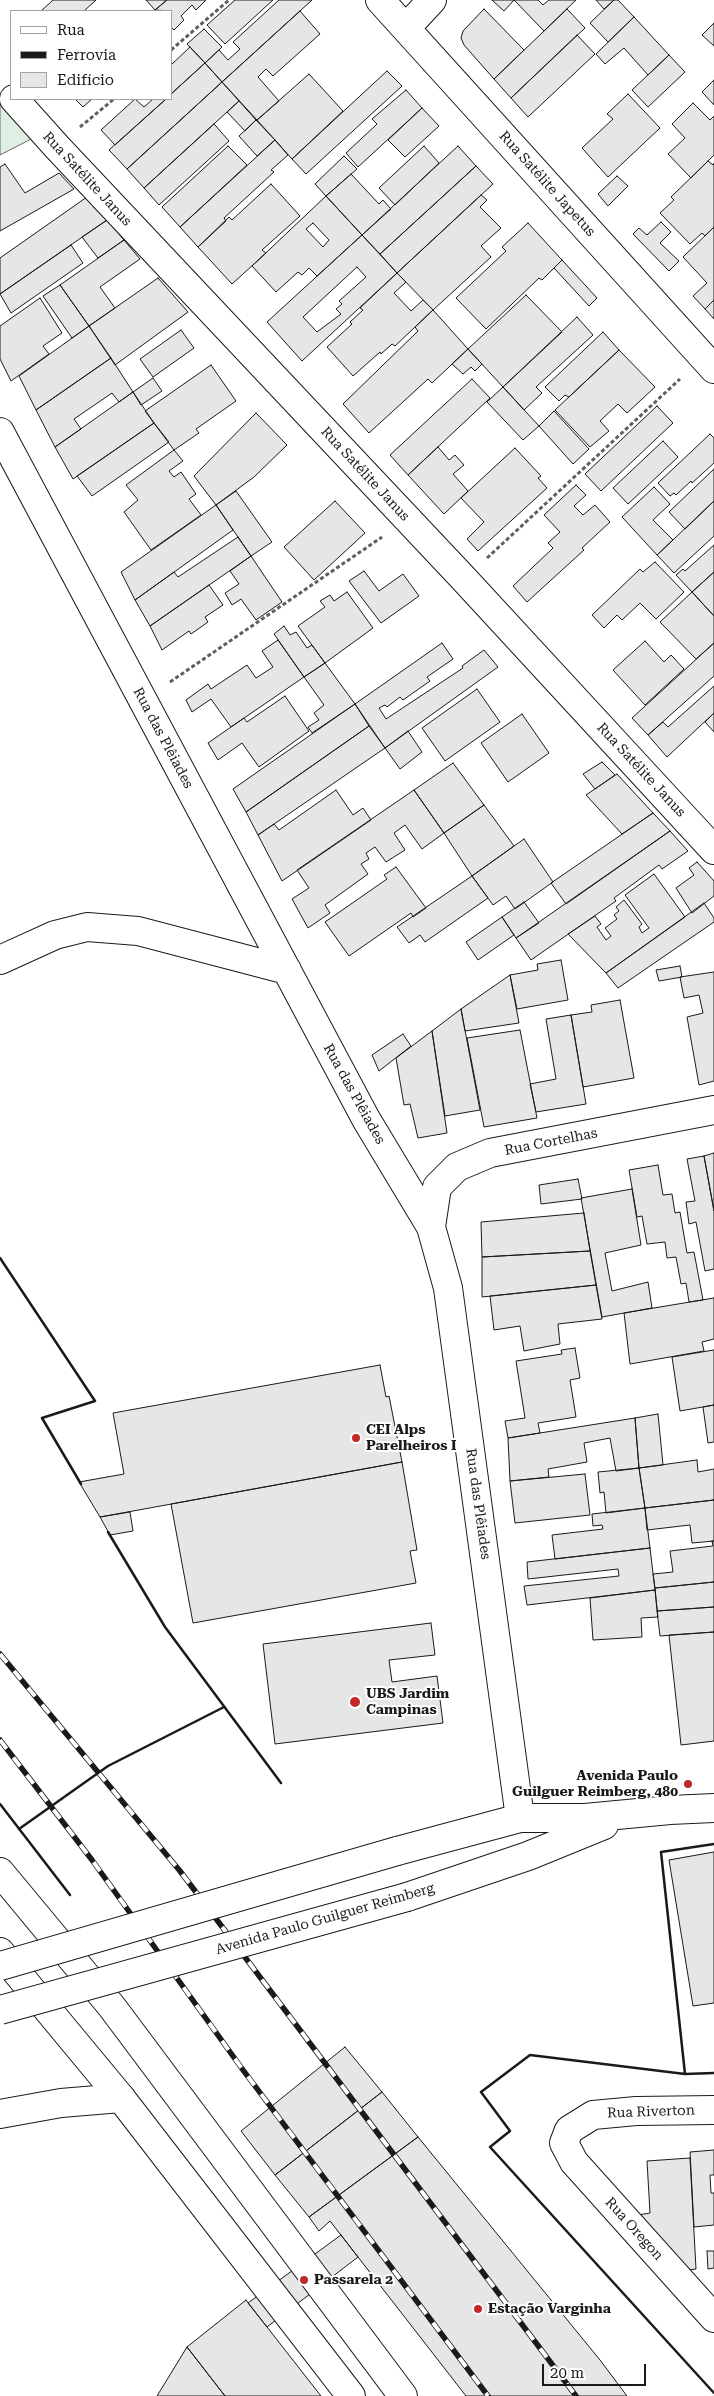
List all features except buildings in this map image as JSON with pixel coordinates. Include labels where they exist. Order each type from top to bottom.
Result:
[{"type":"street","name":"Rua Satélite Japetus","points":[[380,0],[708,363]]},
{"type":"street","points":[[406,28],[432,0]]},
{"type":"street","points":[[0,82],[10,94]]},
{"type":"street","name":"Rua Satélite Janus","points":[[15,100],[464,579],[714,850]]},
{"type":"street","name":"Rua das Plêiades","points":[[0,432],[366,1119],[431,1227],[448,1288],[520,1818],[528,1856]]},
{"type":"street","points":[[0,960],[55,935],[87,927],[138,931],[287,970]]},
{"type":"street","name":"Rua Cortelhas","points":[[431,1227],[437,1187],[457,1167],[490,1153],[714,1110]]},
{"type":"street","name":"Avenida Paulo Guilguer Reimberg","points":[[0,1966],[397,1851],[520,1818],[585,1818],[714,1808]]},
{"type":"street","name":"Avenida Paulo Guilguer Reimberg","points":[[0,2010],[407,1897],[528,1856],[586,1830],[644,1812]]},
{"type":"street","points":[[0,1872],[112,2007],[403,2396]]},
{"type":"street","points":[[0,1952],[121,2098],[350,2396]]},
{"type":"street","points":[[0,2114],[61,2103],[121,2098]]},
{"type":"street","name":"Rua Riverton","points":[[567,2135],[573,2125],[594,2115],[636,2111],[714,2110]]},
{"type":"street","name":"Rua Oregon","points":[[567,2135],[564,2143],[574,2162],[714,2318]]},
{"type":"path","points":[[172,49],[229,0]]},
{"type":"path","points":[[57,147],[113,100]]},
{"type":"path","points":[[464,579],[708,363]]},
{"type":"path","points":[[142,700],[408,519]]},
{"type":"green space","points":[[0,94],[37,136],[0,155]]},
{"type":"railway","points":[[0,1654],[180,1871],[576,2396]]},
{"type":"railway","points":[[0,1740],[92,1860],[243,2070],[488,2396]]},
{"type":"wall","points":[[0,1258],[95,1401],[42,1418],[81,1484]]},
{"type":"wall","points":[[108,1532],[165,1627],[281,1783]]},
{"type":"wall","points":[[19,1829],[108,1766],[224,1707]]},
{"type":"wall","points":[[0,1804],[70,1895]]},
{"type":"wall","points":[[714,1844],[661,1852],[685,2074],[530,2055],[481,2092],[510,2131],[490,2147],[714,2393]]},
{"type":"wall","points":[[685,2074],[714,2073]]},
{"type":"place","name":"CEI Alps Parelheiros I","points":[[356,1438]]},
{"type":"place","name":"UBS Jardim Campinas","points":[[355,1702]]},
{"type":"place","name":"Avenida Paulo Guilguer Reimberg, 480","points":[[688,1784]]},
{"type":"place","name":"Passarela 2","points":[[304,2280]]},
{"type":"place","name":"Estação Varginha","points":[[478,2309]]}]
